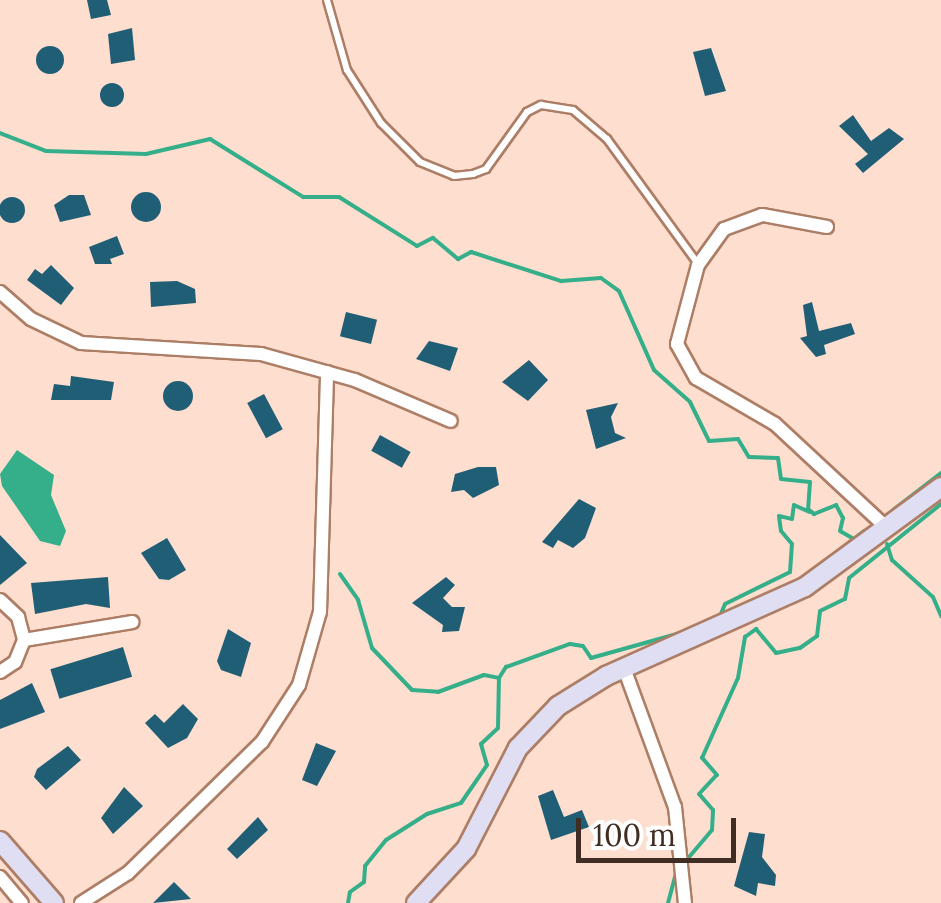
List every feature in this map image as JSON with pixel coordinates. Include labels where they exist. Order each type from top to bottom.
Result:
[{"type":"main road","points":[[416,903],[466,849],[537,726],[624,668],[780,601],[941,486]]},
{"type":"main road","points":[[0,840],[54,903]]},
{"type":"street","points":[[828,228],[748,216],[724,229],[698,266],[677,328],[688,368],[794,439],[887,528]]},
{"type":"street","points":[[0,292],[31,319],[81,343],[230,349],[327,372],[452,421]]},
{"type":"street","points":[[81,903],[128,873],[262,742],[299,685],[320,612],[327,372]]},
{"type":"street","points":[[0,600],[18,617],[24,640],[14,662],[0,672]]},
{"type":"street","points":[[24,640],[133,622]]},
{"type":"street","points":[[624,668],[651,727],[684,854],[685,903]]},
{"type":"street","points":[[0,877],[22,903]]},
{"type":"lane","points":[[327,0],[346,70],[380,123],[420,162],[454,176],[474,174],[486,169],[527,112],[541,105],[573,110],[607,139],[698,266]]},
{"type":"shaded area","points":[[17,450],[54,475],[51,495],[66,531],[60,546],[40,541],[2,486],[0,474]]},
{"type":"building","points":[[87,0],[107,0],[111,15],[91,19]]},
{"type":"building","points":[[132,28],[135,60],[111,64],[108,34]]},
{"type":"building","points":[[50,46],[60,50],[64,60],[60,70],[50,74],[40,70],[36,60],[40,50]]},
{"type":"building","points":[[711,48],[726,91],[705,96],[693,52]]},
{"type":"building","points":[[107,83],[117,83],[124,95],[117,107],[107,107],[100,100],[100,90]]},
{"type":"building","points":[[853,115],[871,141],[889,128],[904,139],[863,173],[855,164],[868,154],[839,126]]},
{"type":"building","points":[[146,192],[157,196],[161,207],[157,218],[146,222],[135,218],[131,207],[135,196]]},
{"type":"building","points":[[69,195],[84,195],[91,215],[60,222],[54,205]]},
{"type":"building","points":[[12,197],[21,201],[25,210],[21,219],[12,223],[3,219],[-1,210],[3,201]]},
{"type":"building","points":[[117,236],[124,254],[110,259],[112,264],[95,264],[89,247]]},
{"type":"building","points":[[51,265],[74,288],[61,305],[27,280],[35,269],[42,274]]},
{"type":"building","points":[[177,281],[195,289],[196,303],[151,307],[150,282]]},
{"type":"building","points":[[812,302],[819,331],[851,323],[855,334],[824,345],[826,354],[816,357],[800,338],[807,336],[803,305]]},
{"type":"building","points":[[346,312],[377,320],[371,344],[340,336]]},
{"type":"building","points":[[429,341],[458,348],[450,371],[416,359]]},
{"type":"building","points":[[529,360],[548,380],[528,401],[502,382]]},
{"type":"building","points":[[71,376],[114,382],[111,400],[51,400],[54,384],[70,386]]},
{"type":"building","points":[[178,381],[189,385],[193,396],[189,407],[178,411],[167,407],[163,396],[167,385]]},
{"type":"building","points":[[264,394],[283,429],[266,438],[247,403]]},
{"type":"building","points":[[618,403],[611,417],[615,433],[626,438],[596,449],[586,410]]},
{"type":"building","points":[[380,435],[411,452],[402,468],[371,451]]},
{"type":"building","points":[[478,467],[496,467],[499,485],[473,498],[464,490],[451,492],[455,474]]},
{"type":"building","points":[[579,499],[596,508],[585,538],[573,548],[558,540],[553,548],[542,542]]},
{"type":"building","points":[[0,535],[27,563],[0,585]]},
{"type":"building","points":[[167,538],[186,570],[169,580],[159,579],[141,553]]},
{"type":"building","points":[[108,577],[110,608],[86,604],[35,614],[31,583]]},
{"type":"building","points":[[446,577],[455,585],[443,598],[452,607],[465,607],[459,631],[442,632],[443,625],[412,603]]},
{"type":"building","points":[[228,629],[251,643],[241,677],[221,670],[217,661]]},
{"type":"building","points":[[123,647],[132,677],[59,699],[50,669]]},
{"type":"building","points":[[32,683],[45,712],[0,729],[0,700]]},
{"type":"building","points":[[183,704],[198,719],[187,738],[168,748],[145,723],[155,714],[164,723]]},
{"type":"building","points":[[316,743],[336,751],[317,786],[302,780]]},
{"type":"building","points":[[68,746],[81,760],[46,790],[34,777],[37,769]]},
{"type":"building","points":[[124,787],[143,806],[113,834],[101,818]]},
{"type":"building","points":[[553,790],[564,817],[582,810],[589,827],[551,840],[538,796]]},
{"type":"building","points":[[258,817],[268,830],[237,859],[227,849]]},
{"type":"building","points":[[749,832],[765,834],[762,857],[776,875],[775,886],[758,883],[756,896],[734,886]]},
{"type":"building","points":[[174,882],[191,899],[153,903]]},
{"type":"waterway","points":[[0,133],[46,151],[146,154],[210,139],[303,197],[339,197],[417,246],[433,238],[458,259],[471,252],[561,281],[601,278],[619,291],[654,370],[690,402],[709,441],[738,439],[749,457],[778,458],[781,479],[810,482],[808,509],[814,514],[836,505],[843,518],[840,531],[852,538]]},
{"type":"waterway","points":[[893,510],[941,473]]},
{"type":"waterway","points":[[684,863],[712,830],[713,810],[699,794],[717,775],[702,758],[738,678],[745,637],[756,629],[776,653],[800,648],[817,636],[820,611],[845,599],[849,578],[941,504]]},
{"type":"waterway","points":[[708,621],[720,616],[725,604],[790,572],[792,544],[781,531],[779,516],[792,519],[794,505],[810,512]]},
{"type":"waterway","points":[[799,581],[864,531]]},
{"type":"waterway","points":[[887,544],[892,560],[933,597],[941,616]]},
{"type":"waterway","points":[[340,574],[358,600],[372,648],[412,690],[438,692],[484,675],[499,678]]},
{"type":"waterway","points":[[348,903],[350,892],[364,882],[365,866],[386,840],[427,814],[461,803],[487,765],[481,744],[498,728],[499,678],[506,667],[570,644],[583,646],[591,658],[691,630]]},
{"type":"waterway","points":[[668,903],[677,869]]}]
